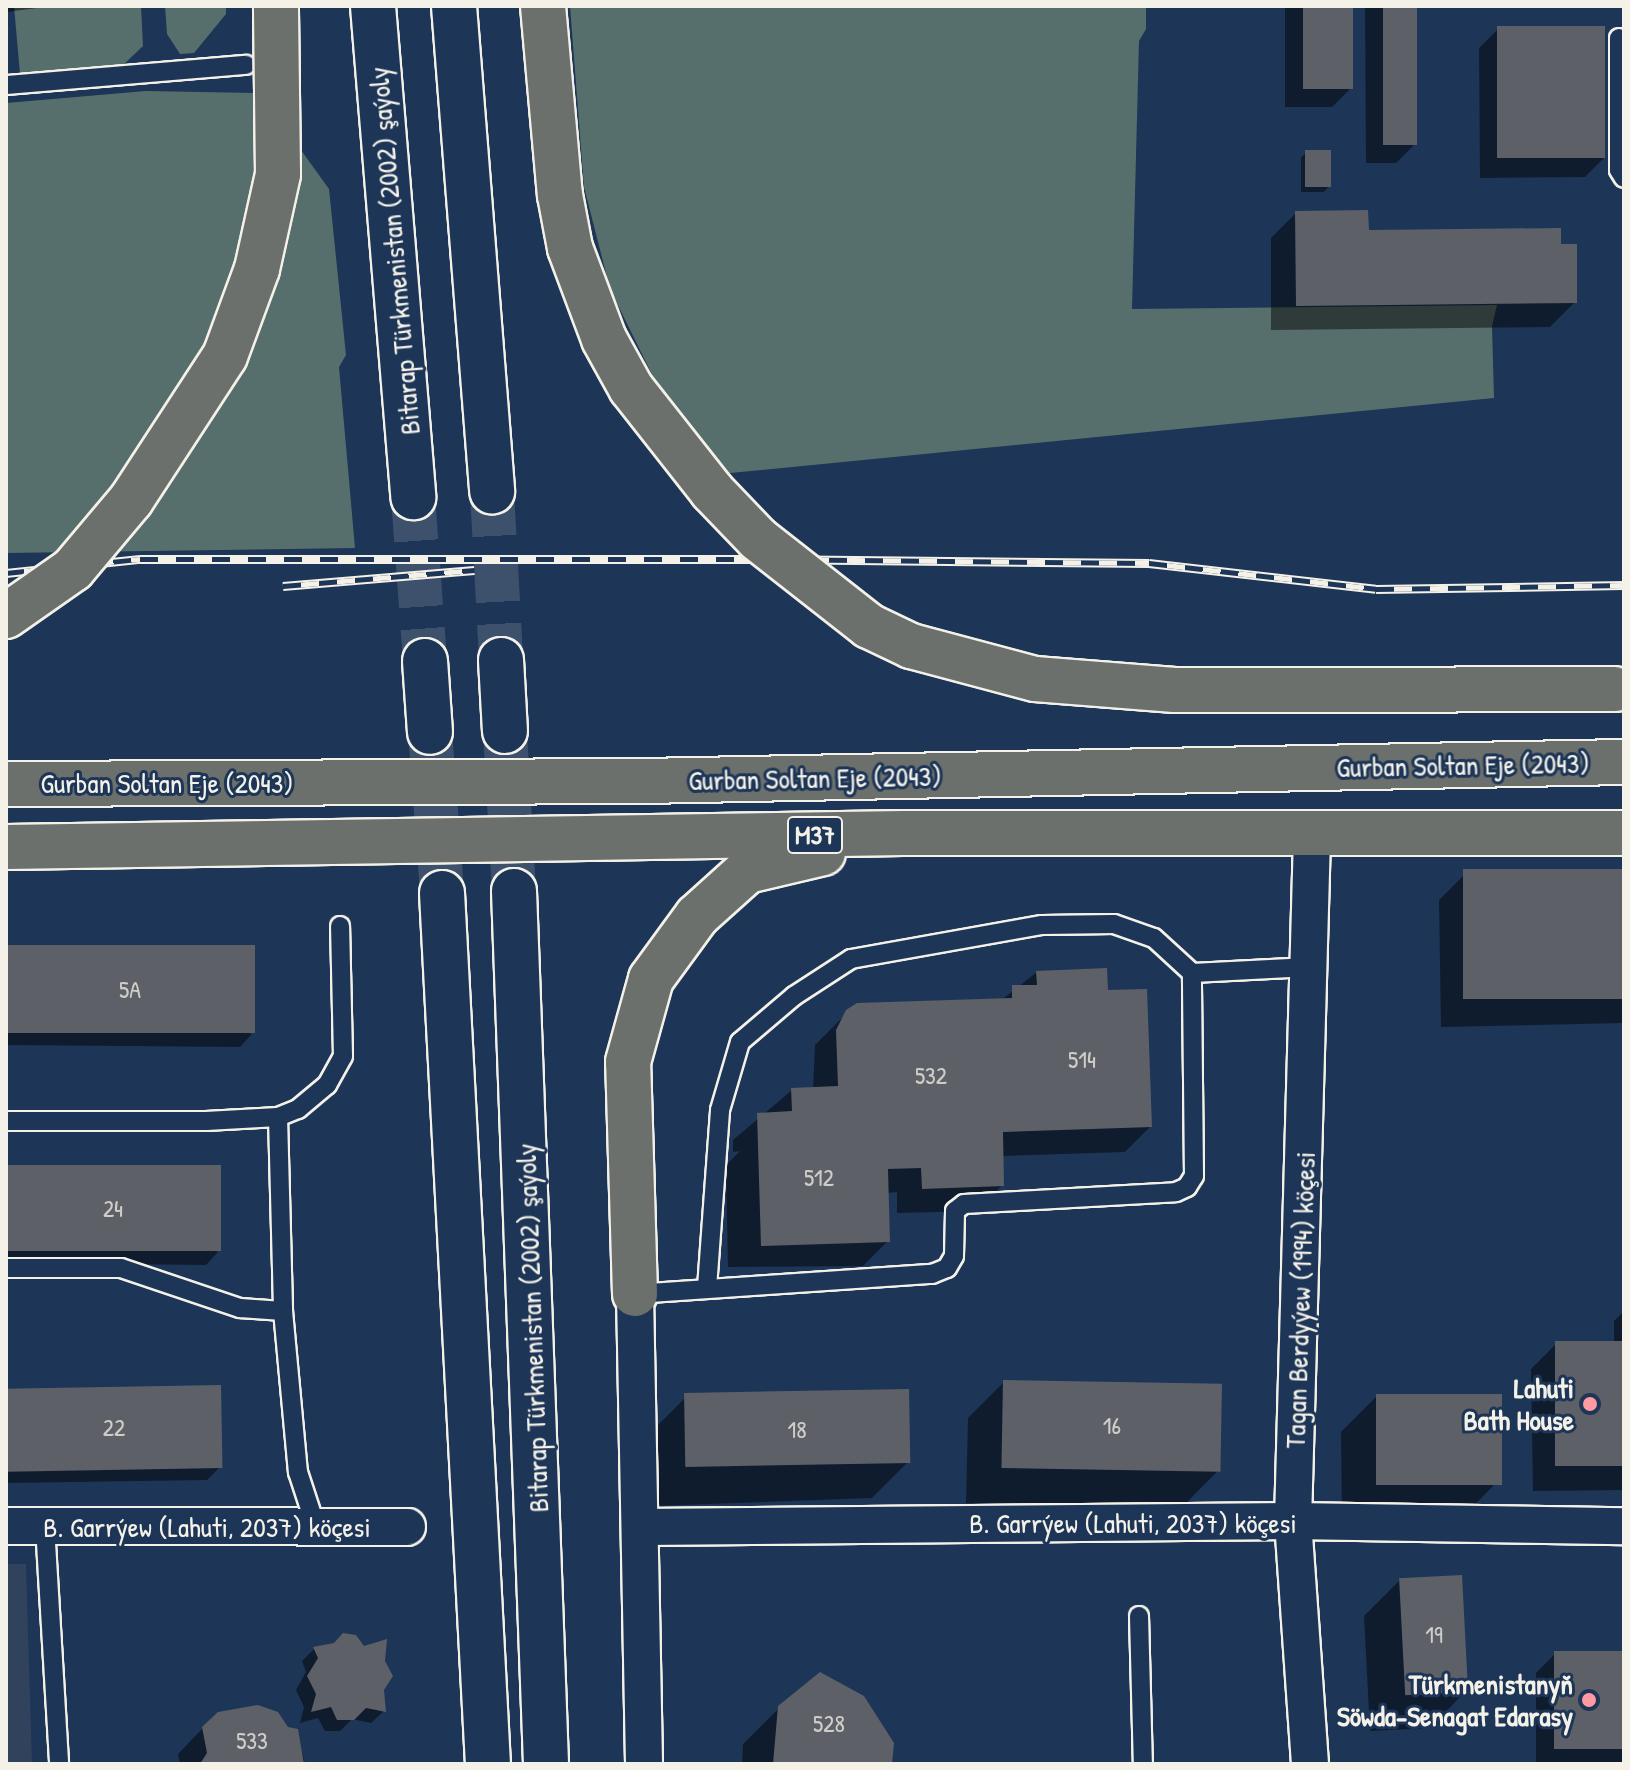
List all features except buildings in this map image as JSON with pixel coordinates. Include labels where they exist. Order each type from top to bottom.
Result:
[{"type":"highway","points":[[6,616],[73,569],[131,500],[225,356],[257,269],[278,174],[276,6]]},
{"type":"highway","points":[[543,6],[560,195],[570,248],[604,339],[631,388],[712,491],[758,539],[869,626],[925,651],[1035,679],[1175,690],[1619,689]]},
{"type":"highway","name":"Gurban Soltan Eje (2043)","points":[[6,784],[643,781],[1624,762]]},
{"type":"highway","points":[[635,1294],[628,1062],[651,979],[697,916],[747,871],[903,833]]},
{"type":"highway","name":"Gurban Soltan Eje (2043)","points":[[6,847],[903,833],[1312,836],[1624,833]]},
{"type":"main road","name":"Bitarap Türkmenistan (2002) şaýoly","points":[[373,6],[413,497]]},
{"type":"main road","points":[[454,6],[492,492]]},
{"type":"main road","points":[[501,660],[505,731]]},
{"type":"main road","points":[[425,661],[430,732]]},
{"type":"main road","name":"Bitarap Türkmenistan (2002) şaýoly","points":[[514,891],[546,1764]]},
{"type":"main road","points":[[442,893],[488,1764]]},
{"type":"street","name":"Tagan Berdyýew (1994) köçesi","points":[[1310,1764],[1293,1521],[1312,836]]},
{"type":"street","points":[[635,1294],[643,1527],[644,1764]]},
{"type":"street","name":"B. Garrýew (Lahuti, 2037) köçesi","points":[[643,1527],[1293,1521],[1624,1526]]},
{"type":"street","name":"B. Garrýew (Lahuti, 2037) köçesi","points":[[6,1526],[407,1527]]},
{"type":"lane","points":[[1619,38],[1619,170],[1624,178]]},
{"type":"lane","points":[[6,85],[246,65]]},
{"type":"lane","points":[[707,1288],[720,1110],[740,1042],[794,996],[851,959],[1042,925],[1114,924],[1154,938],[1192,973],[1310,967]]},
{"type":"lane","points":[[6,1121],[278,1117],[315,1099],[343,1056],[340,926]]},
{"type":"lane","points":[[635,1294],[932,1274],[947,1268],[954,1256],[955,1211],[964,1204],[1187,1187],[1194,1176],[1192,973]]},
{"type":"lane","points":[[278,1117],[283,1311],[298,1472],[316,1527]]},
{"type":"lane","points":[[6,1268],[121,1268],[240,1308],[283,1311]]},
{"type":"lane","points":[[45,1526],[59,1764]]},
{"type":"lane","points":[[1139,1616],[1143,1764]]},
{"type":"shaded area","points":[[6,1564],[26,1564],[32,1764],[6,1764]]},
{"type":"green space","points":[[14,6],[141,6],[143,46],[122,66],[20,74]]},
{"type":"green space","points":[[165,6],[226,6],[226,14],[194,53],[180,54],[167,34]]},
{"type":"green space","points":[[570,6],[1146,6],[1146,29],[1139,41],[1132,309],[1497,305],[1492,326],[1494,398],[720,474],[664,399],[610,289],[584,187]]},
{"type":"green space","points":[[146,91],[260,93],[329,189],[346,355],[339,367],[355,548],[6,553],[6,103]]},
{"type":"tunnel","points":[[492,492],[501,660]]},
{"type":"tunnel","points":[[413,497],[425,661]]},
{"type":"tunnel","points":[[505,731],[514,891]]},
{"type":"tunnel","points":[[430,732],[442,893]]},
{"type":"railway","points":[[6,573],[140,559],[757,559],[1149,563],[1376,589],[1624,585]]},
{"type":"railway","points":[[283,586],[474,570]]},
{"type":"place","name":"Lahuti Bath House","points":[[1590,1404]]},
{"type":"place","name":"Türkmenistanyň Söwda-Senagat Edarasy","points":[[1589,1700]]}]
